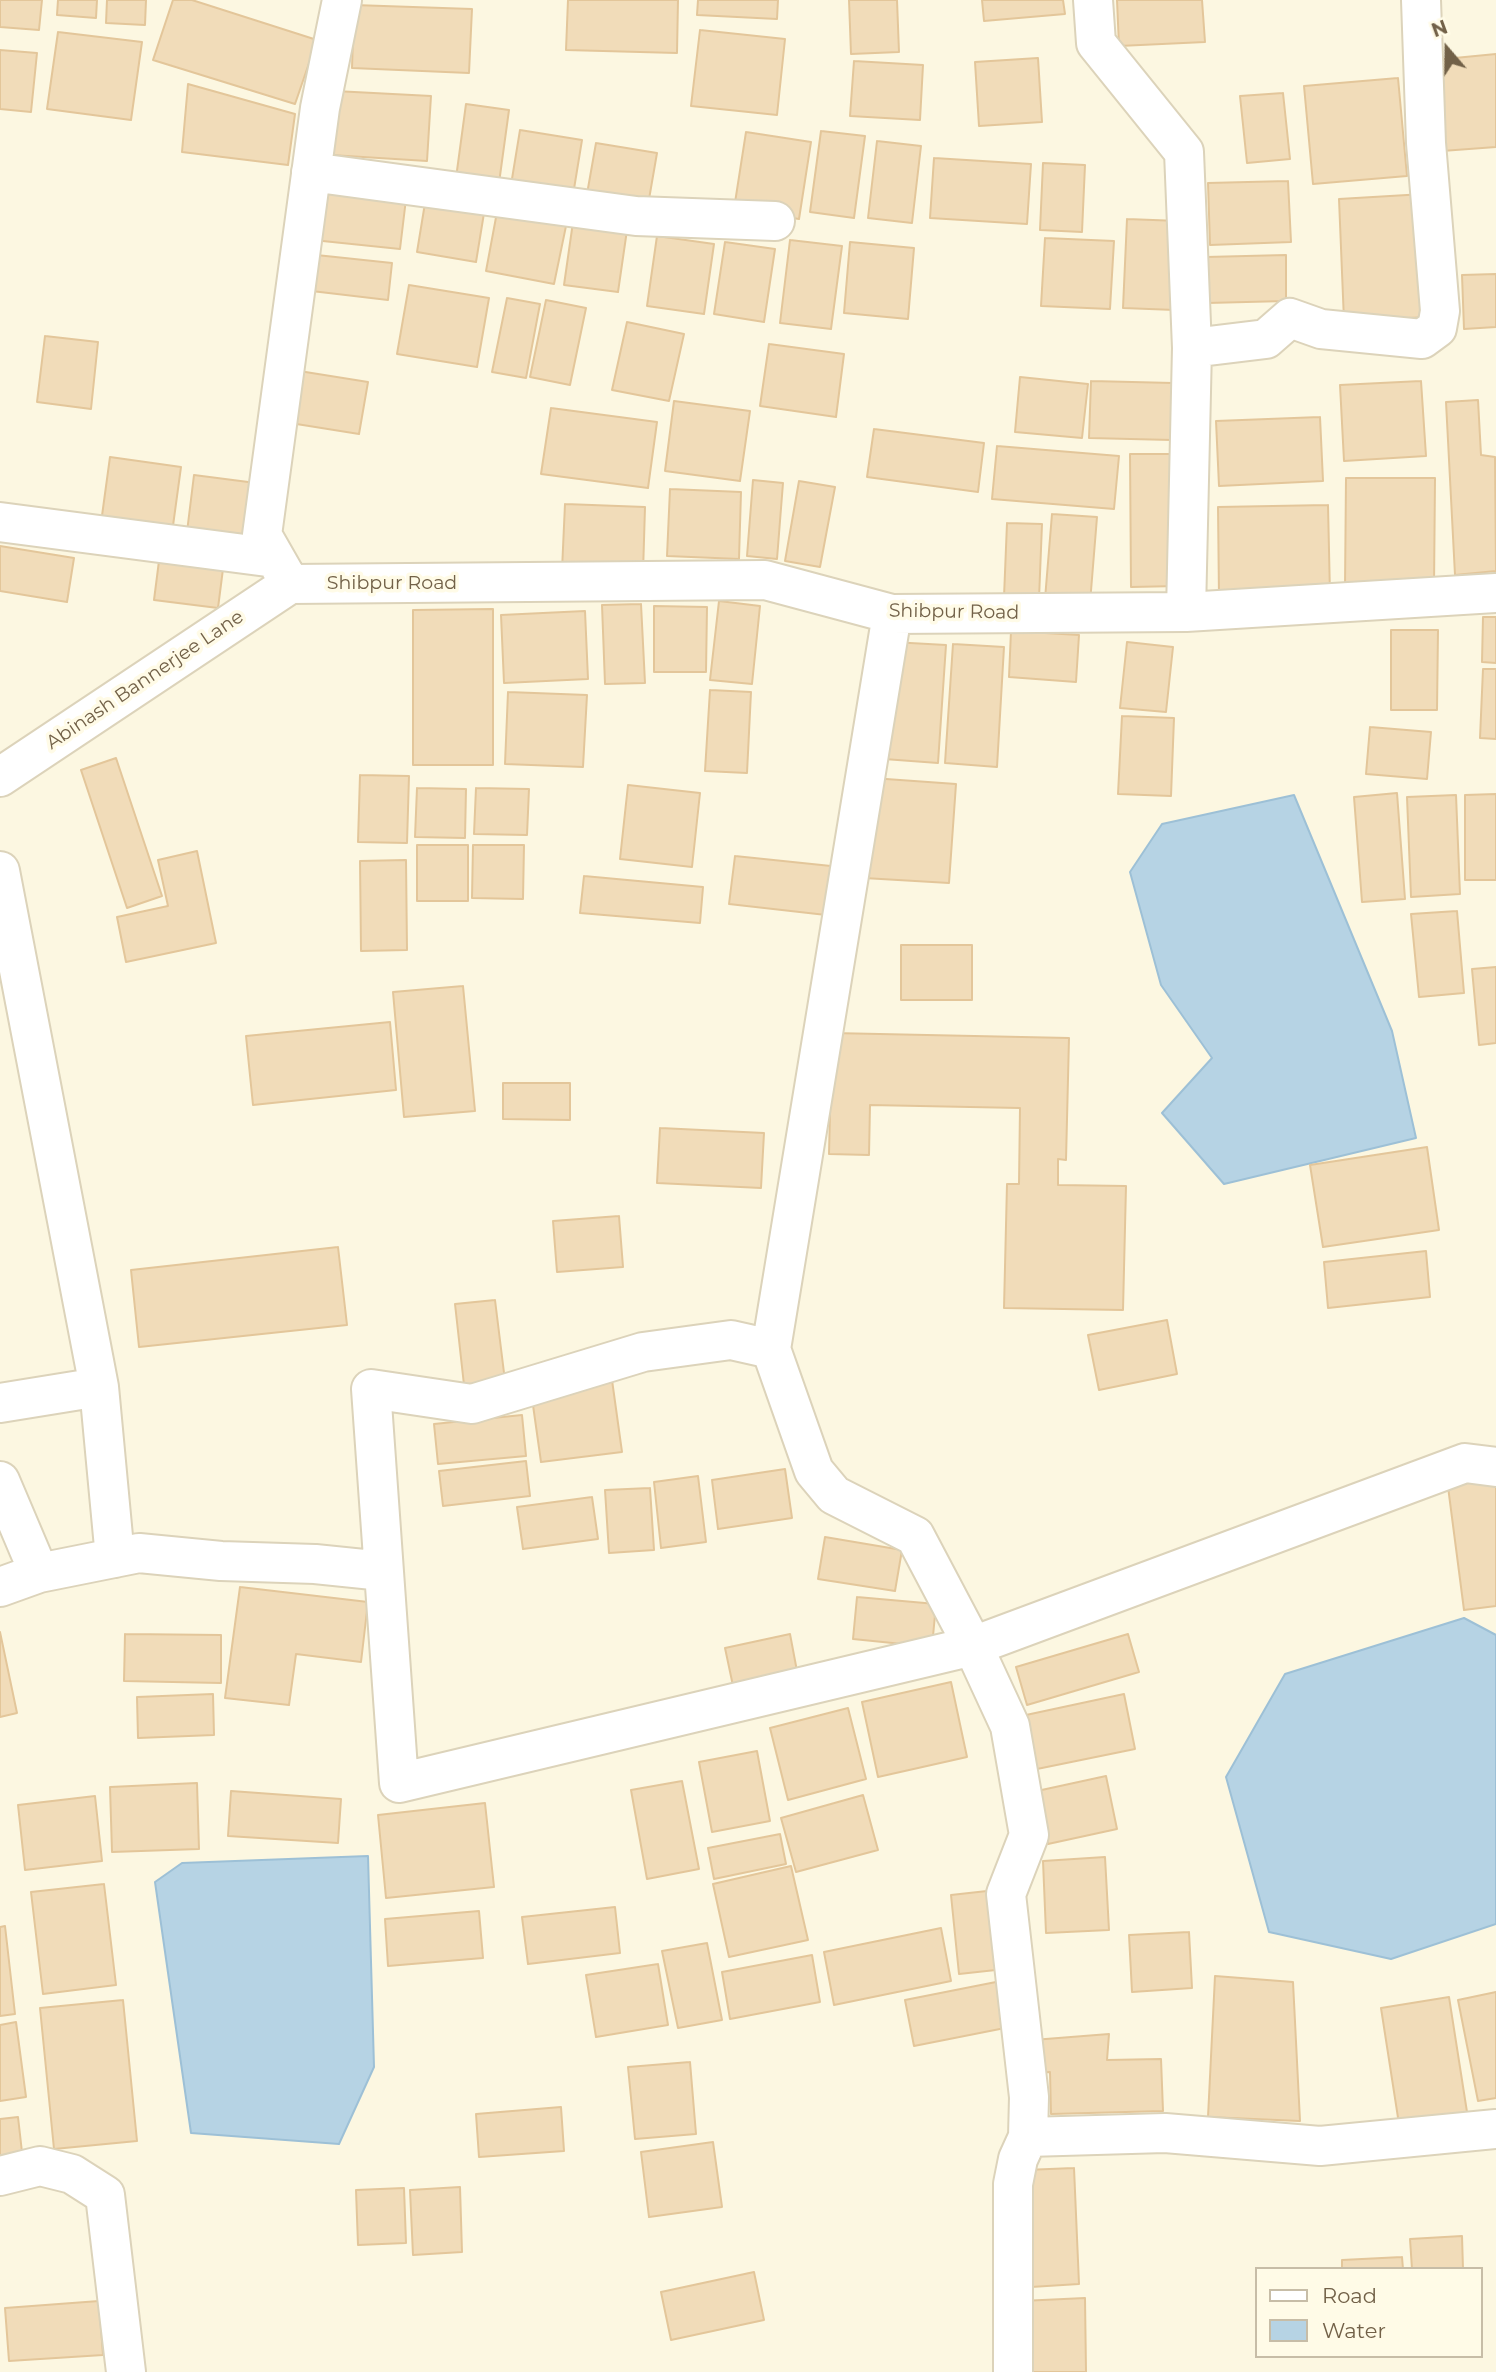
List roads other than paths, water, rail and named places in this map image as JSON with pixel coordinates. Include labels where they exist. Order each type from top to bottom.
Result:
[{"type":"street","points":[[283,571],[262,535],[320,108],[342,0]]},
{"type":"street","points":[[1093,0],[1096,43],[1184,152],[1192,348],[1186,612]]},
{"type":"street","points":[[1192,348],[1266,339],[1290,318],[1321,329],[1422,339],[1437,328],[1440,311],[1426,143],[1421,0]]},
{"type":"street","points":[[311,172],[636,216],[775,221]]},
{"type":"street","name":"Shibpur Road","points":[[0,522],[283,571],[765,580],[892,614],[1186,612],[1496,593]]},
{"type":"street","name":"Abinash Bannerjee Lane","points":[[0,777],[283,571]]},
{"type":"street","points":[[892,614],[771,1349],[814,1471],[834,1495],[915,1536],[973,1646],[1010,1726],[1029,1835],[1006,1894],[1029,2097],[1028,2137],[1018,2160],[1013,2184],[1013,2372]]},
{"type":"street","points":[[0,871],[99,1387],[115,1558]]},
{"type":"street","points":[[771,1349],[731,1340],[642,1352],[471,1404],[371,1389],[399,1783],[973,1646],[1465,1463],[1496,1467]]},
{"type":"street","points":[[0,1403],[99,1387]]},
{"type":"street","points":[[0,1481],[39,1573]]},
{"type":"street","points":[[0,1587],[39,1573],[139,1553],[383,1571]]},
{"type":"street","points":[[1028,2137],[1165,2133],[1320,2146],[1496,2129]]},
{"type":"street","points":[[0,2176],[40,2166],[72,2174],[105,2194],[125,2372]]},
{"type":"water","points":[[1294,795],[1392,1031],[1416,1138],[1224,1184],[1162,1113],[1212,1058],[1161,985],[1130,872],[1162,824]]},
{"type":"water","points":[[1464,1618],[1496,1635],[1496,1924],[1391,1959],[1269,1932],[1226,1777],[1285,1674]]},
{"type":"water","points":[[368,1856],[374,2067],[339,2144],[191,2133],[155,1882],[182,1863]]}]
